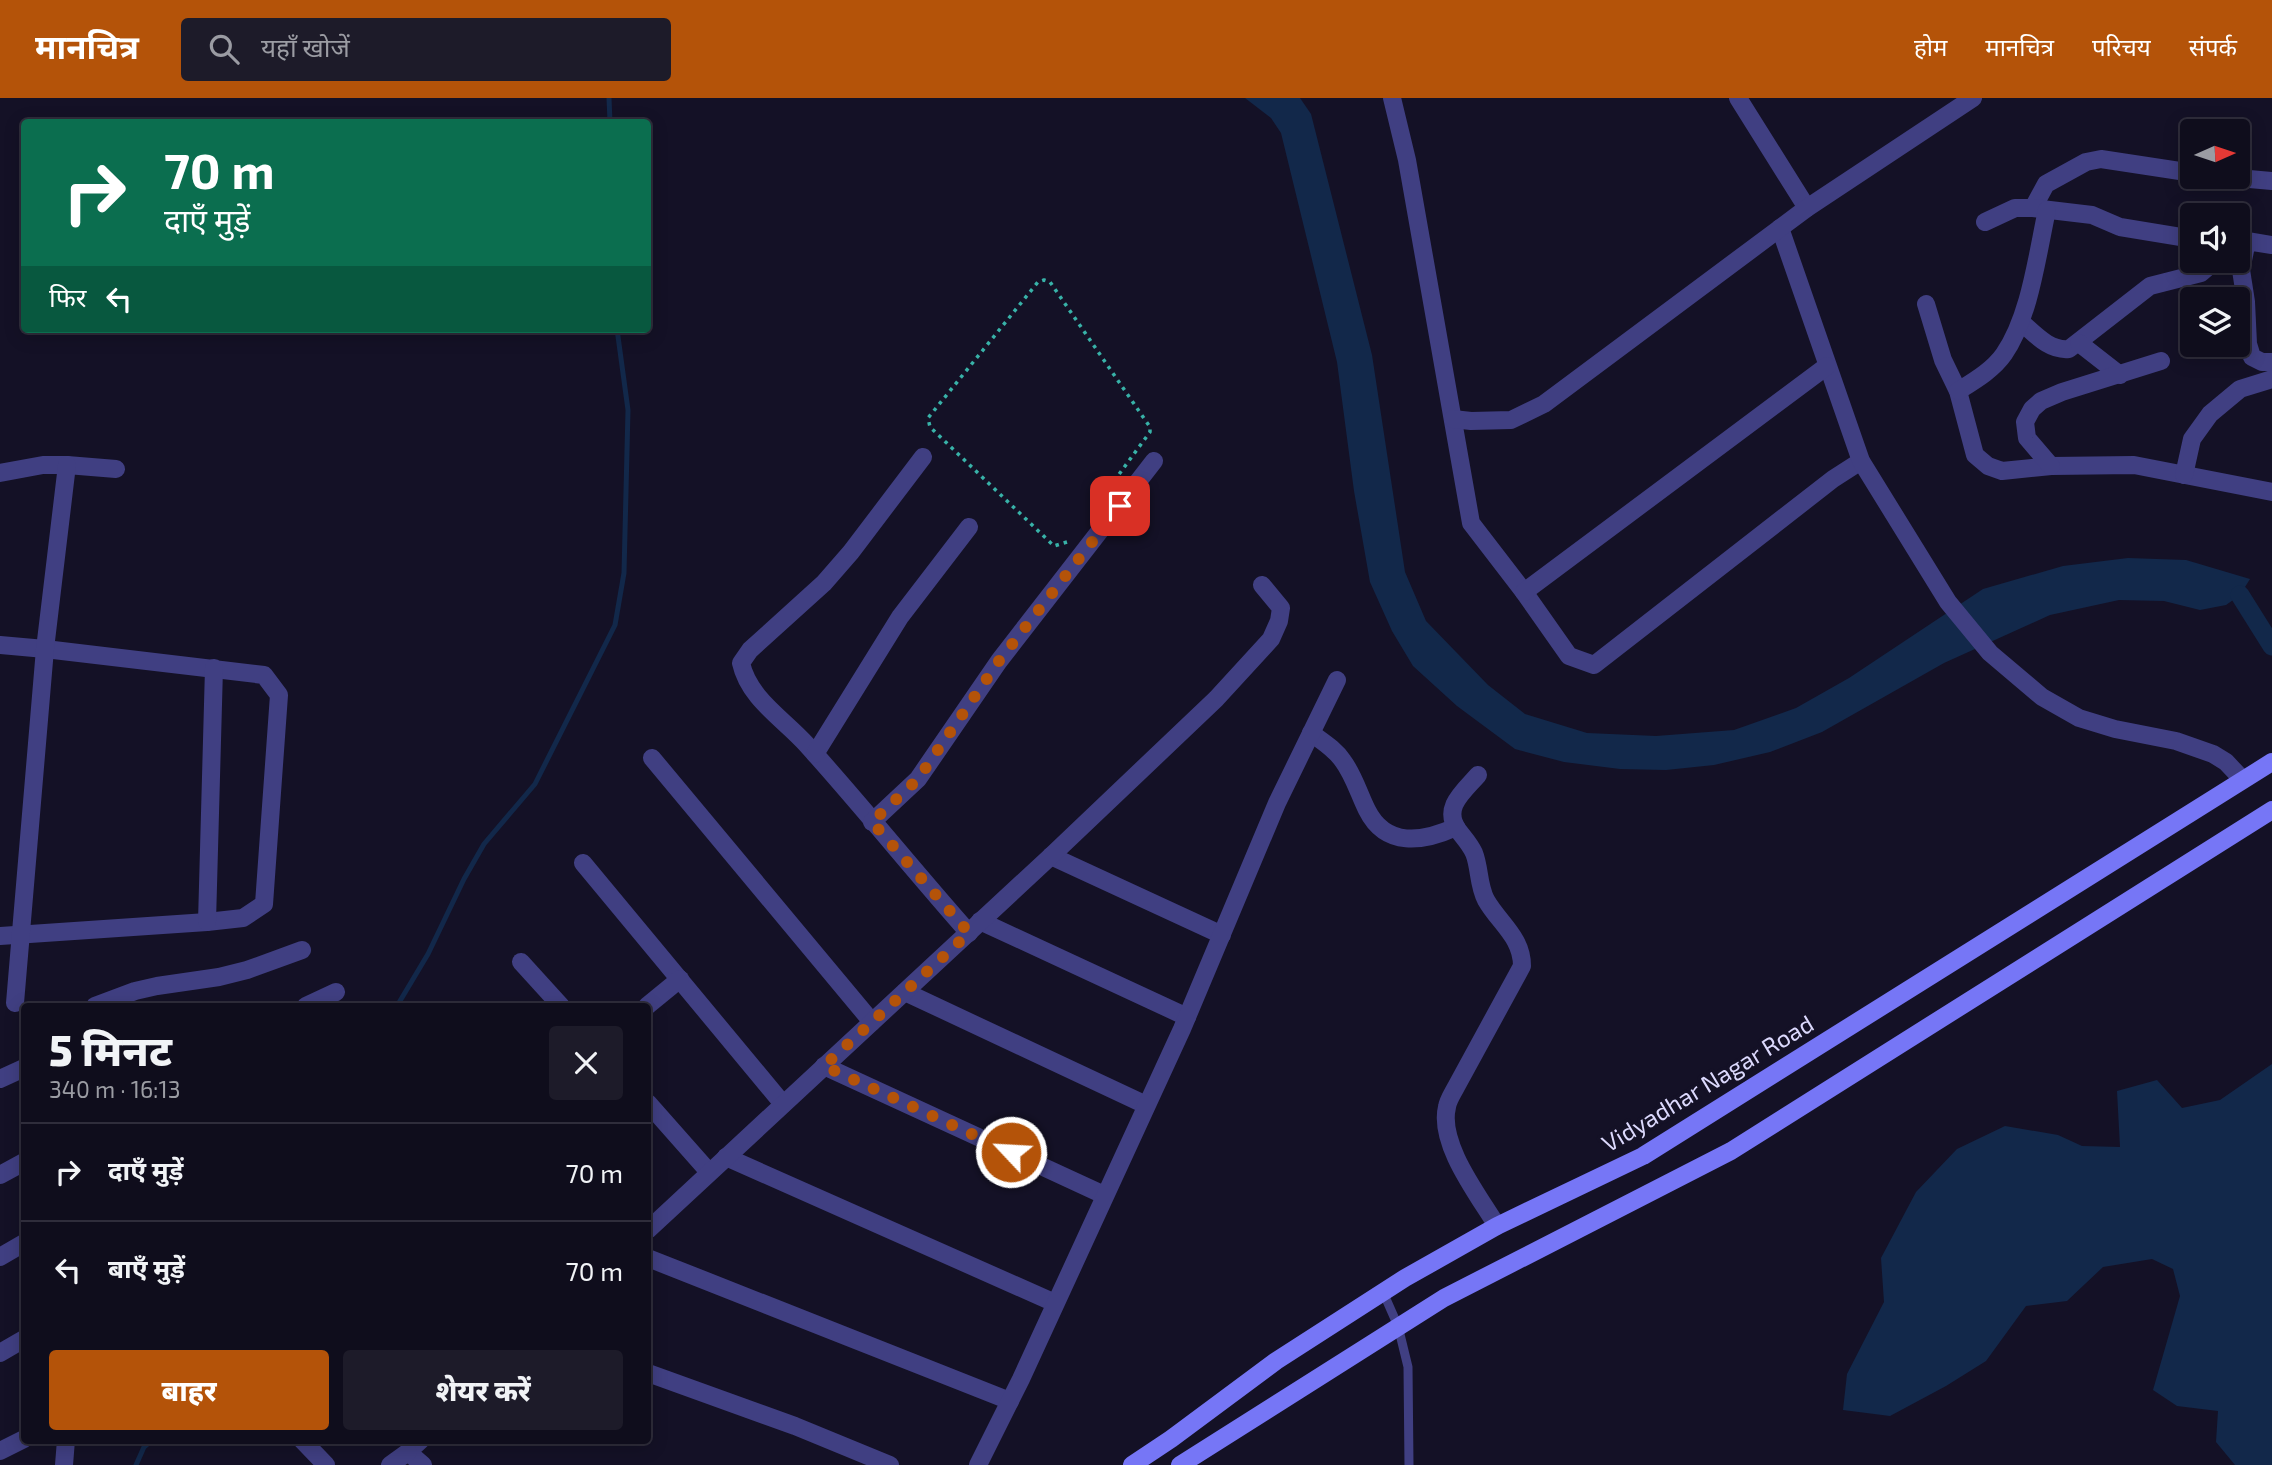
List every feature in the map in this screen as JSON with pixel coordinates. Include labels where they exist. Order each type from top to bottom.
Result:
[{"type":"main road","name":"Vidyadhar Nagar Road","points":[[1132,1465],[1276,1362],[1383,1292],[1497,1226],[1643,1156],[2272,762]]},
{"type":"main road","points":[[1180,1465],[1444,1298],[1731,1151],[2272,810]]},
{"type":"street","points":[[1392,98],[1407,160],[1471,523],[1569,656],[1594,664],[1861,461]]},
{"type":"street","points":[[1738,98],[1807,208]]},
{"type":"street","points":[[1453,419],[1511,420],[1544,404],[1807,208],[1973,98]]},
{"type":"street","points":[[1958,391],[1985,373],[2004,354],[2021,322],[2046,184],[2086,162],[2101,159],[2180,171]]},
{"type":"street","points":[[2250,179],[2272,181]]},
{"type":"street","points":[[1986,222],[2015,208],[2040,209],[2092,215],[2120,227],[2180,237]]},
{"type":"street","points":[[1780,228],[1861,461],[1948,602],[1990,653],[2042,697],[2079,718],[2116,729],[2176,741],[2213,754],[2226,762],[2242,779]]},
{"type":"street","points":[[2250,242],[2272,245]]},
{"type":"street","points":[[2021,322],[2050,347],[2069,349],[2150,286],[2201,273]]},
{"type":"street","points":[[2241,273],[2248,344],[2252,357],[2262,362],[2272,362]]},
{"type":"street","points":[[1926,304],[1942,360],[1958,391],[1975,455],[1981,460],[2002,471],[2051,466],[2134,465],[2272,492]]},
{"type":"street","points":[[2079,343],[2120,375]]},
{"type":"street","points":[[2051,466],[2028,438],[2025,422],[2032,409],[2041,401],[2062,393],[2161,360]]},
{"type":"street","points":[[1524,592],[1827,366]]},
{"type":"street","points":[[2184,475],[2192,439],[2210,414],[2240,389],[2272,379]]},
{"type":"street","points":[[923,457],[824,583],[750,650],[741,663],[745,677],[760,699],[815,754],[872,822],[975,927],[1187,1017]]},
{"type":"street","points":[[872,822],[918,779],[999,661],[1154,460]]},
{"type":"street","points":[[0,473],[43,465],[116,469]]},
{"type":"street","points":[[15,1003],[45,649],[67,465]]},
{"type":"street","points":[[815,754],[900,617],[969,527]]},
{"type":"street","points":[[651,1227],[1216,699],[1271,639],[1279,621],[1281,608],[1262,585]]},
{"type":"street","points":[[0,645],[264,675],[279,695],[264,904],[243,918],[0,936]]},
{"type":"street","points":[[206,922],[214,668]]},
{"type":"street","points":[[978,1465],[1187,1017],[1277,803],[1337,681]]},
{"type":"street","points":[[1311,733],[1345,762],[1368,812],[1384,830],[1410,841],[1437,836],[1456,827]]},
{"type":"street","points":[[652,758],[872,1022]]},
{"type":"street","points":[[1478,775],[1454,802],[1451,813],[1456,827],[1475,856],[1476,871],[1487,902],[1517,942],[1522,953],[1522,966],[1455,1087],[1447,1108],[1446,1126],[1460,1165],[1497,1226]]},
{"type":"street","points":[[1051,856],[1222,935]]},
{"type":"street","points":[[583,863],[783,1104]]},
{"type":"street","points":[[104,1003],[135,991],[247,970],[302,950]]},
{"type":"street","points":[[521,962],[558,1003]]},
{"type":"street","points":[[651,1003],[680,979]]},
{"type":"street","points":[[312,1003],[335,992]]},
{"type":"street","points":[[905,992],[1146,1105]]},
{"type":"street","points":[[824,1066],[1104,1195]]},
{"type":"street","points":[[0,1079],[21,1070]]},
{"type":"street","points":[[651,1106],[709,1172]]},
{"type":"street","points":[[726,1157],[1055,1304]]},
{"type":"street","points":[[0,1175],[21,1163]]},
{"type":"street","points":[[0,1257],[21,1245]]},
{"type":"street","points":[[651,1259],[1010,1401]]},
{"type":"street","points":[[0,1353],[21,1341]]},
{"type":"street","points":[[651,1374],[795,1426],[890,1465]]},
{"type":"street","points":[[0,1451],[21,1440]]},
{"type":"street","points":[[64,1465],[66,1444]]},
{"type":"street","points":[[306,1444],[326,1465]]},
{"type":"street","points":[[390,1465],[414,1446],[423,1465]]},
{"type":"lane","points":[[1383,1292],[1398,1326],[1408,1367],[1409,1465]]},
{"type":"path","points":[[1067,542],[1055,546],[930,427],[928,422],[928,418],[1038,282],[1044,279],[1050,282],[1150,427],[1150,432],[1117,477],[1132,489]]},
{"type":"water","points":[[1245,98],[1300,98],[1311,114],[1372,355],[1405,572],[1426,621],[1488,685],[1525,714],[1587,733],[1656,736],[1734,730],[1796,708],[1849,678],[1983,589],[2063,566],[2128,558],[2186,560],[2250,579],[2240,595],[2226,605],[2200,610],[2164,601],[2119,600],[2050,615],[1944,663],[1822,732],[1770,752],[1714,765],[1666,770],[1620,769],[1564,762],[1515,749],[1457,706],[1413,666],[1392,631],[1370,582],[1354,491],[1337,362],[1281,133],[1271,118]]},
{"type":"water","points":[[2272,1064],[2272,1465],[2235,1465],[2216,1442],[2218,1411],[2177,1406],[2153,1390],[2180,1296],[2173,1269],[2152,1259],[2103,1267],[2067,1301],[2026,1306],[1986,1361],[1890,1416],[1843,1410],[1847,1374],[1884,1302],[1881,1258],[1916,1192],[1957,1149],[2005,1126],[2058,1135],[2082,1146],[2120,1147],[2117,1091],[2157,1080],[2182,1108],[2220,1100]]},
{"type":"waterway","points":[[609,98],[610,119]]},
{"type":"waterway","points":[[399,1003],[428,954],[484,844],[535,784],[615,625],[624,573],[628,410],[618,333]]},
{"type":"waterway","points":[[2240,595],[2272,646]]},
{"type":"waterway","points":[[136,1465],[147,1444]]},
{"type":"route","points":[[1011,1152],[824,1066],[969,933],[872,822],[918,779],[999,661],[1120,506]]}]
